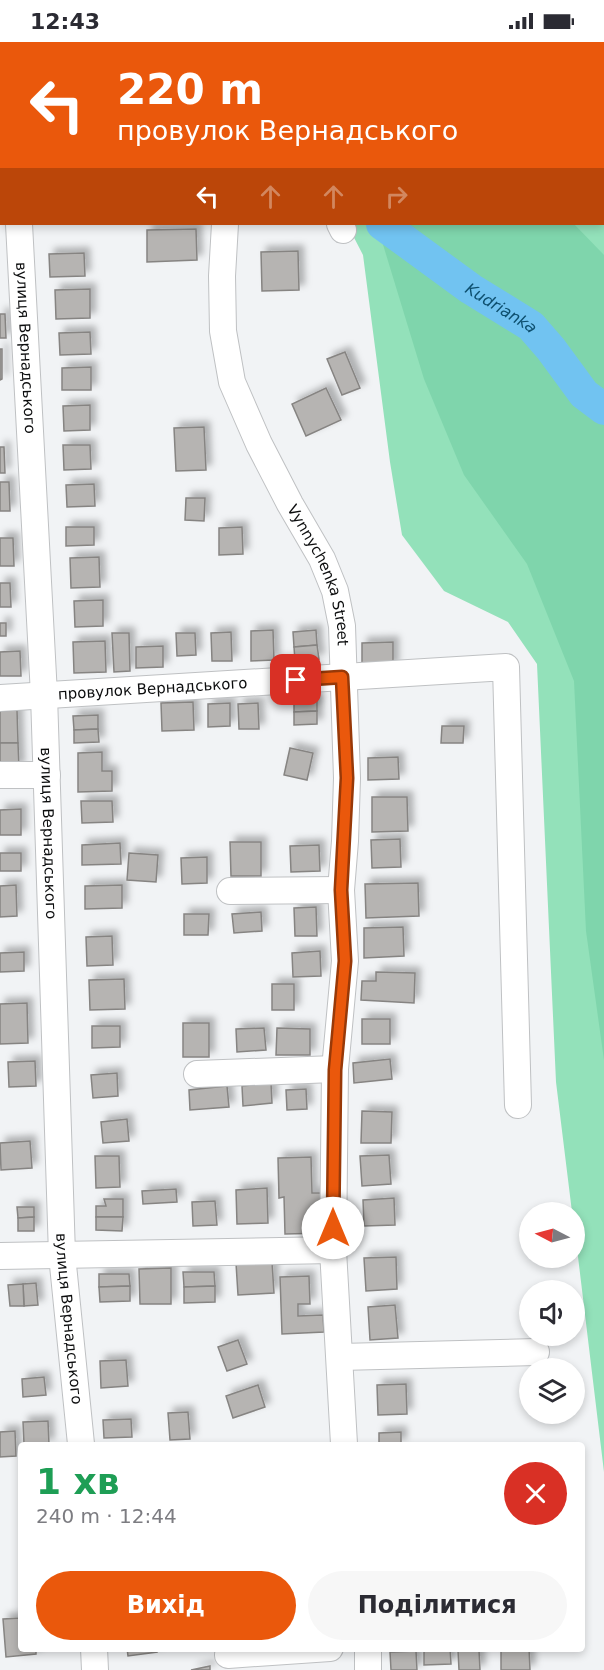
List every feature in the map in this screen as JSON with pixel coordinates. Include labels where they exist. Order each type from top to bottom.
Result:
[{"type":"street","name":"вулиця Вернадського","points":[[19,225],[44,695],[62,1255],[81,1442]]},
{"type":"street","name":"Vynnychenka Street","points":[[225,225],[222,276],[223,331],[232,382],[258,444],[322,559],[335,591],[342,626],[347,778],[341,890],[345,961],[335,1070],[333,1251],[344,1442]]},
{"type":"street","name":"провулок Вернадського","points":[[0,698],[506,667],[518,1105]]},
{"type":"street","points":[[0,776],[47,775]]},
{"type":"street","points":[[230,891],[341,890]]},
{"type":"street","points":[[197,1074],[335,1070]]},
{"type":"street","points":[[0,1256],[333,1251]]},
{"type":"street","points":[[340,1357],[536,1352]]},
{"type":"street","points":[[94,1652],[95,1670]]},
{"type":"street","points":[[228,1655],[272,1652]]},
{"type":"street","points":[[368,1652],[368,1670]]},
{"type":"green space","points":[[348,225],[604,225],[604,1472],[585,1315],[585,1280],[581,1280],[579,1268],[585,1268],[585,1202],[571,1202],[556,1082],[537,664],[508,622],[444,591],[402,535],[390,462],[363,255]]},
{"type":"green space","points":[[373,225],[575,225],[604,255],[604,1060],[586,931],[574,681],[527,564],[464,475],[424,379],[381,238]]},
{"type":"building","points":[[196,229],[197,260],[147,262],[147,230]]},
{"type":"building","points":[[298,251],[299,290],[262,291],[261,252]]},
{"type":"building","points":[[84,253],[85,276],[50,277],[49,254]]},
{"type":"building","points":[[90,289],[90,318],[56,319],[55,290]]},
{"type":"building","points":[[0,314],[5,314],[6,338],[0,338]]},
{"type":"building","points":[[90,332],[91,354],[60,355],[59,333]]},
{"type":"building","points":[[0,349],[2,349],[2,379],[0,380]]},
{"type":"building","points":[[345,352],[360,388],[342,395],[327,359]]},
{"type":"building","points":[[91,367],[91,390],[62,390],[62,368]]},
{"type":"building","points":[[326,388],[341,420],[306,436],[292,404]]},
{"type":"building","points":[[90,405],[90,430],[64,431],[63,406]]},
{"type":"building","points":[[204,427],[206,470],[176,471],[174,428]]},
{"type":"building","points":[[63,445],[90,445],[91,469],[64,470]]},
{"type":"building","points":[[0,447],[4,447],[5,473],[0,473]]},
{"type":"building","points":[[0,482],[9,482],[10,511],[0,511]]},
{"type":"building","points":[[94,484],[95,506],[67,507],[66,485]]},
{"type":"building","points":[[186,498],[205,498],[204,521],[185,520]]},
{"type":"building","points":[[66,527],[94,527],[94,545],[66,546]]},
{"type":"building","points":[[242,527],[243,554],[219,555],[219,528]]},
{"type":"building","points":[[0,538],[13,538],[14,566],[0,566]]},
{"type":"building","points":[[99,557],[100,587],[71,588],[70,558]]},
{"type":"building","points":[[0,583],[10,583],[11,607],[0,607]]},
{"type":"building","points":[[103,600],[103,626],[75,627],[74,601]]},
{"type":"building","points":[[0,623],[6,623],[6,636],[0,636]]},
{"type":"building","points":[[273,630],[274,660],[251,661],[251,631]]},
{"type":"building","points":[[316,630],[317,645],[294,647],[293,632]]},
{"type":"building","points":[[231,632],[232,661],[212,661],[211,633]]},
{"type":"building","points":[[112,633],[129,633],[130,671],[114,672]]},
{"type":"building","points":[[176,633],[195,633],[196,655],[177,656]]},
{"type":"building","points":[[105,641],[106,672],[74,673],[73,642]]},
{"type":"building","points":[[393,642],[393,668],[362,669],[362,643]]},
{"type":"building","points":[[317,645],[319,659],[295,661],[294,647]]},
{"type":"building","points":[[163,646],[163,667],[136,668],[136,647]]},
{"type":"building","points":[[20,651],[21,676],[0,676],[0,652]]},
{"type":"building","points":[[317,700],[317,711],[294,712],[294,701]]},
{"type":"building","points":[[193,702],[194,730],[162,731],[161,703]]},
{"type":"building","points":[[230,703],[230,726],[208,727],[208,704]]},
{"type":"building","points":[[258,703],[259,729],[239,729],[238,704]]},
{"type":"building","points":[[17,710],[18,743],[0,743],[0,711]]},
{"type":"building","points":[[317,711],[317,724],[294,725],[294,712]]},
{"type":"building","points":[[98,715],[98,729],[74,730],[73,716]]},
{"type":"building","points":[[442,726],[464,726],[463,743],[441,743]]},
{"type":"building","points":[[98,729],[99,742],[74,743],[74,730]]},
{"type":"building","points":[[0,743],[18,743],[19,768],[0,769]]},
{"type":"building","points":[[290,748],[313,753],[307,780],[284,775]]},
{"type":"building","points":[[102,752],[102,771],[112,771],[112,791],[78,792],[78,753]]},
{"type":"building","points":[[398,757],[399,779],[368,780],[368,758]]},
{"type":"building","points":[[372,797],[407,797],[408,831],[372,832]]},
{"type":"building","points":[[81,801],[112,801],[113,822],[82,823]]},
{"type":"building","points":[[21,809],[21,835],[0,835],[0,810]]},
{"type":"building","points":[[400,839],[401,867],[372,868],[371,840]]},
{"type":"building","points":[[230,842],[261,842],[261,876],[231,876]]},
{"type":"building","points":[[120,843],[121,864],[82,865],[82,845]]},
{"type":"building","points":[[319,845],[320,871],[291,872],[290,846]]},
{"type":"building","points":[[0,853],[21,853],[21,871],[0,871]]},
{"type":"building","points":[[129,853],[158,855],[156,882],[127,880]]},
{"type":"building","points":[[207,857],[207,883],[182,884],[181,858]]},
{"type":"building","points":[[418,883],[419,916],[366,918],[365,884]]},
{"type":"building","points":[[16,885],[17,916],[0,917],[0,886]]},
{"type":"building","points":[[122,885],[122,908],[85,909],[85,886]]},
{"type":"building","points":[[316,907],[317,936],[295,936],[294,908]]},
{"type":"building","points":[[261,912],[262,931],[234,933],[232,914]]},
{"type":"building","points":[[184,914],[209,914],[208,935],[184,935]]},
{"type":"building","points":[[403,927],[404,956],[364,958],[364,928]]},
{"type":"building","points":[[112,936],[113,965],[87,966],[86,937]]},
{"type":"building","points":[[320,951],[321,976],[293,977],[292,953]]},
{"type":"building","points":[[24,952],[24,971],[0,972],[0,953]]},
{"type":"building","points":[[376,972],[415,973],[414,1003],[361,1000],[362,981],[376,981]]},
{"type":"building","points":[[124,979],[125,1009],[90,1010],[89,980]]},
{"type":"building","points":[[272,984],[294,984],[294,1010],[272,1010]]},
{"type":"building","points":[[27,1003],[28,1043],[0,1044],[0,1004]]},
{"type":"building","points":[[362,1019],[390,1019],[390,1044],[362,1044]]},
{"type":"building","points":[[183,1023],[209,1023],[209,1057],[183,1057]]},
{"type":"building","points":[[92,1026],[120,1026],[120,1047],[92,1048]]},
{"type":"building","points":[[264,1028],[266,1050],[237,1052],[236,1029]]},
{"type":"building","points":[[277,1028],[310,1029],[310,1055],[276,1055]]},
{"type":"building","points":[[390,1059],[392,1079],[354,1083],[353,1063]]},
{"type":"building","points":[[35,1061],[36,1086],[9,1087],[8,1062]]},
{"type":"building","points":[[117,1073],[118,1096],[93,1098],[91,1075]]},
{"type":"building","points":[[271,1083],[272,1103],[243,1106],[242,1086]]},
{"type":"building","points":[[227,1086],[229,1107],[190,1110],[189,1090]]},
{"type":"building","points":[[306,1089],[307,1109],[287,1110],[286,1090]]},
{"type":"building","points":[[362,1111],[392,1112],[391,1143],[361,1143]]},
{"type":"building","points":[[127,1119],[129,1141],[103,1143],[101,1122]]},
{"type":"building","points":[[30,1141],[32,1168],[1,1170],[0,1143]]},
{"type":"building","points":[[389,1155],[391,1184],[362,1186],[360,1156]]},
{"type":"building","points":[[95,1156],[119,1156],[120,1187],[96,1188]]},
{"type":"building","points":[[311,1157],[312,1193],[325,1193],[326,1233],[285,1234],[284,1197],[279,1198],[278,1158]]},
{"type":"building","points":[[267,1188],[268,1223],[237,1224],[236,1190]]},
{"type":"building","points":[[176,1189],[177,1202],[143,1204],[142,1191]]},
{"type":"building","points":[[394,1198],[395,1225],[364,1226],[363,1200]]},
{"type":"building","points":[[104,1199],[123,1199],[123,1217],[96,1217],[96,1206],[106,1206]]},
{"type":"building","points":[[215,1201],[217,1225],[193,1226],[192,1202]]},
{"type":"building","points":[[17,1207],[34,1207],[34,1217],[18,1218]]},
{"type":"building","points":[[34,1217],[34,1231],[18,1231],[18,1218]]},
{"type":"building","points":[[96,1217],[123,1217],[122,1231],[96,1230]]},
{"type":"building","points":[[396,1257],[397,1289],[366,1291],[364,1258]]},
{"type":"building","points":[[272,1262],[274,1293],[238,1295],[236,1263]]},
{"type":"building","points":[[171,1268],[171,1304],[140,1304],[139,1269]]},
{"type":"building","points":[[183,1272],[214,1272],[215,1286],[184,1287]]},
{"type":"building","points":[[99,1274],[129,1274],[130,1286],[99,1287]]},
{"type":"building","points":[[309,1276],[310,1304],[298,1304],[298,1316],[323,1315],[324,1332],[282,1334],[280,1277]]},
{"type":"building","points":[[36,1283],[38,1305],[24,1306],[23,1284]]},
{"type":"building","points":[[23,1284],[24,1306],[10,1306],[8,1285]]},
{"type":"building","points":[[130,1286],[130,1301],[100,1302],[99,1287]]},
{"type":"building","points":[[215,1286],[215,1302],[184,1303],[184,1287]]},
{"type":"building","points":[[395,1305],[398,1338],[370,1340],[368,1307]]},
{"type":"building","points":[[238,1340],[247,1364],[227,1371],[218,1347]]},
{"type":"building","points":[[126,1360],[128,1386],[101,1388],[100,1361]]},
{"type":"building","points":[[44,1377],[46,1395],[23,1397],[22,1379]]},
{"type":"building","points":[[406,1384],[407,1414],[378,1415],[377,1385]]},
{"type":"building","points":[[258,1385],[265,1407],[233,1418],[226,1396]]},
{"type":"building","points":[[188,1412],[190,1439],[170,1440],[168,1413]]},
{"type":"building","points":[[131,1419],[132,1437],[104,1438],[103,1420]]},
{"type":"building","points":[[48,1421],[49,1442],[24,1442],[23,1422]]},
{"type":"building","points":[[15,1431],[16,1456],[0,1457],[0,1432]]},
{"type":"building","points":[[401,1432],[401,1442],[379,1442],[379,1433]]},
{"type":"building","points":[[18,1618],[18,1652],[36,1652],[36,1654],[6,1657],[3,1619]]},
{"type":"building","points":[[128,1652],[157,1652],[128,1656]]},
{"type":"building","points":[[390,1652],[416,1652],[417,1670],[391,1670]]},
{"type":"building","points":[[424,1652],[450,1652],[451,1664],[424,1665]]},
{"type":"building","points":[[458,1652],[479,1652],[480,1670],[459,1670]]},
{"type":"building","points":[[501,1652],[529,1652],[530,1670],[501,1670]]},
{"type":"building","points":[[210,1666],[210,1670],[191,1670]]},
{"type":"waterway","name":"Kudrianka","points":[[383,225],[471,289],[531,326],[584,394],[604,409]]},
{"type":"route","points":[[296,680],[342,677],[347,778],[341,890],[345,961],[335,1070],[333,1228]]}]
